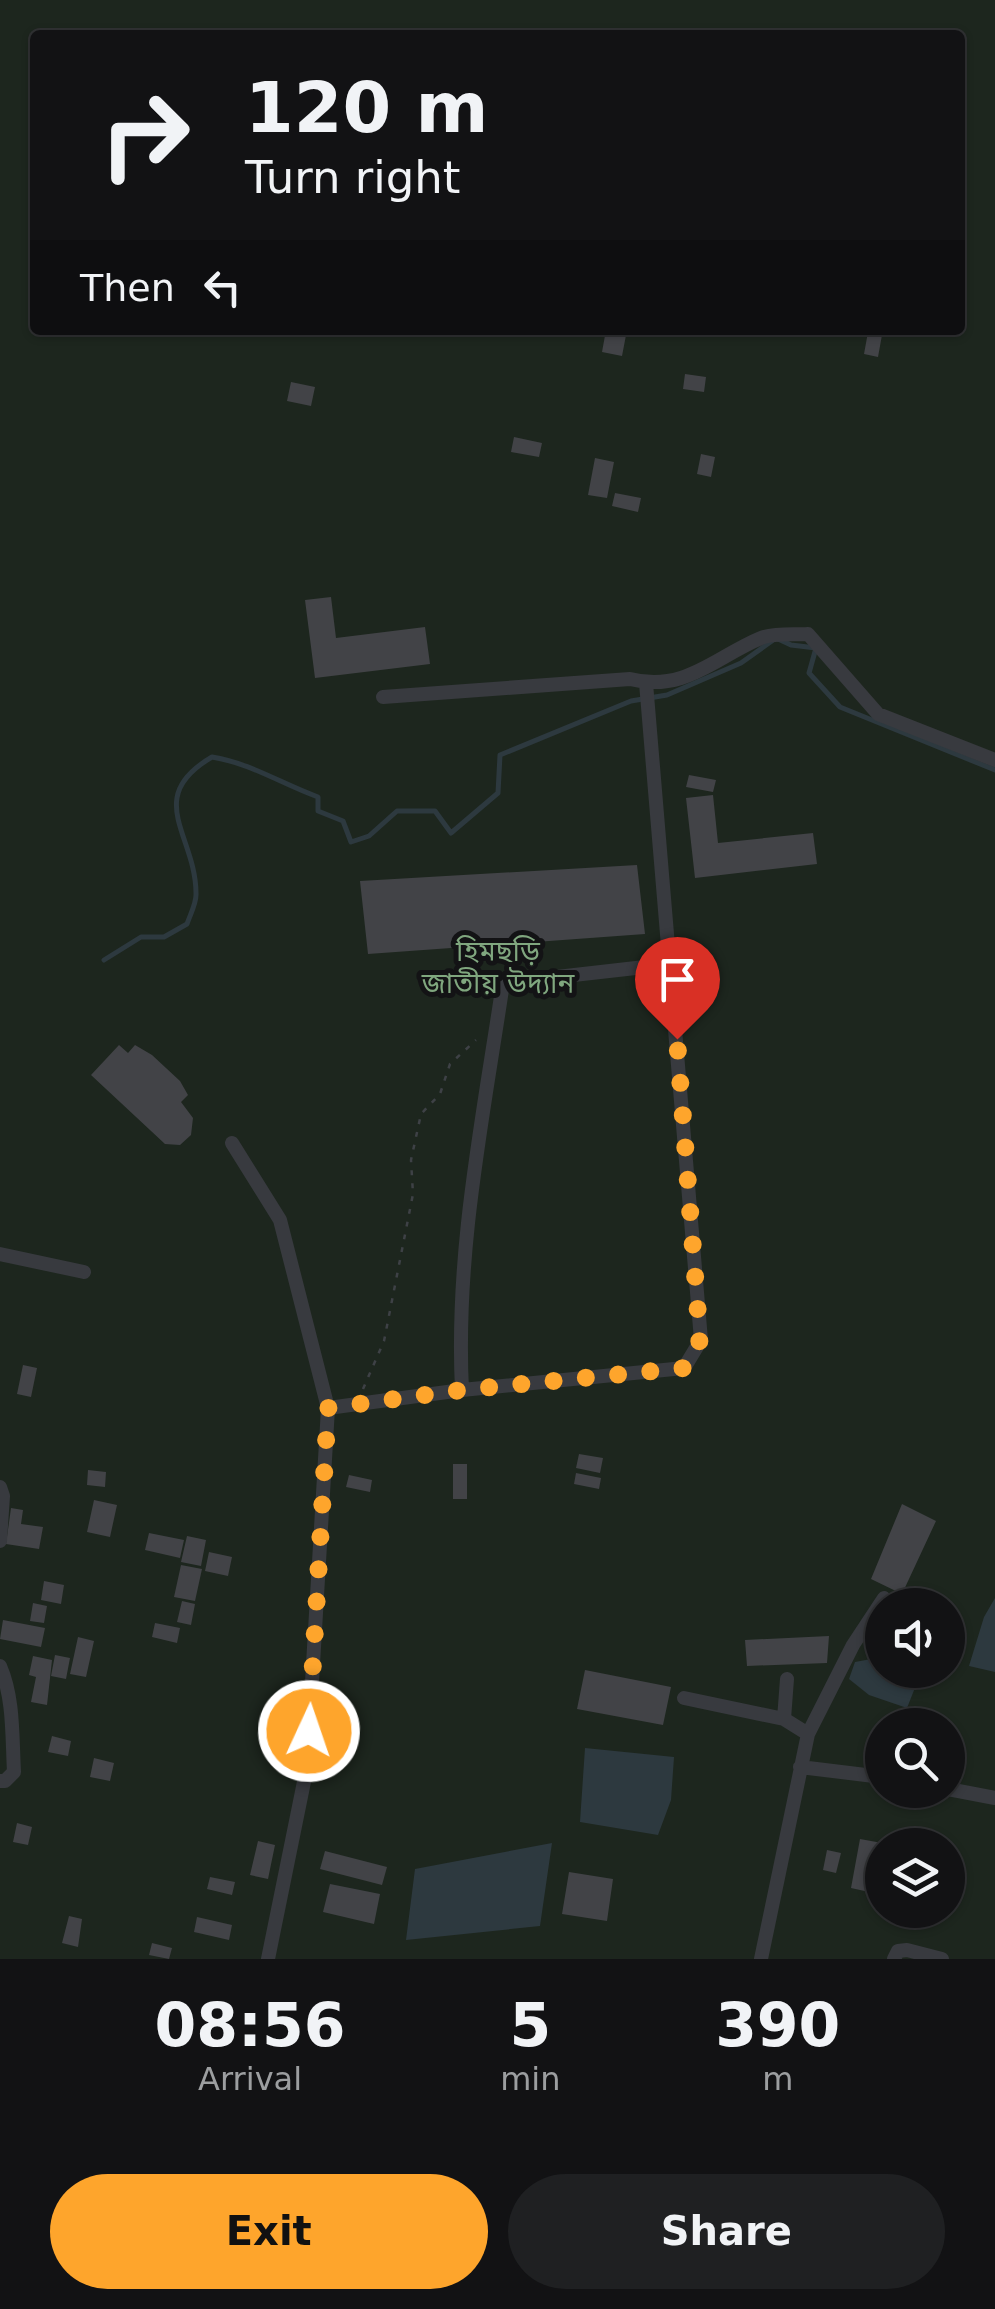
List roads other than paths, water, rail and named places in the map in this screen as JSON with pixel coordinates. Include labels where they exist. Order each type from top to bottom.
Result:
[{"type":"street","points":[[383,697],[630,679],[646,683],[690,676],[763,637],[808,634],[878,714],[995,760]]},
{"type":"street","points":[[328,1408],[684,1368],[700,1340],[646,683]]},
{"type":"street","points":[[462,1390],[458,1324],[464,1256],[502,983],[672,964]]},
{"type":"street","points":[[232,1143],[280,1220],[328,1408],[307,1767],[268,1959]]},
{"type":"street","points":[[0,1254],[84,1272]]},
{"type":"street","points":[[0,1487],[0,1541]]},
{"type":"street","points":[[760,1959],[808,1734],[865,1627]]},
{"type":"street","points":[[0,1666],[10,1712],[14,1772],[0,1781]]},
{"type":"street","points":[[784,1719],[787,1678]]},
{"type":"street","points":[[684,1698],[784,1719],[808,1734]]},
{"type":"street","points":[[800,1768],[865,1775]]},
{"type":"street","points":[[965,1792],[995,1798]]},
{"type":"street","points":[[894,1959],[898,1951],[906,1950],[942,1959]]},
{"type":"waterway","points":[[104,960],[141,937],[164,937],[187,924],[196,895],[176,803],[191,772],[212,757],[253,769],[318,797],[318,811],[343,821],[351,842],[369,836],[397,811],[435,811],[451,833],[498,793],[500,755],[631,701],[667,695],[741,663],[776,638],[791,645],[816,648],[809,673],[840,707],[995,770]]},
{"type":"park label","name":"হিমছড়ি জাতীয় উদ্যান","points":[[498,967]]}]
